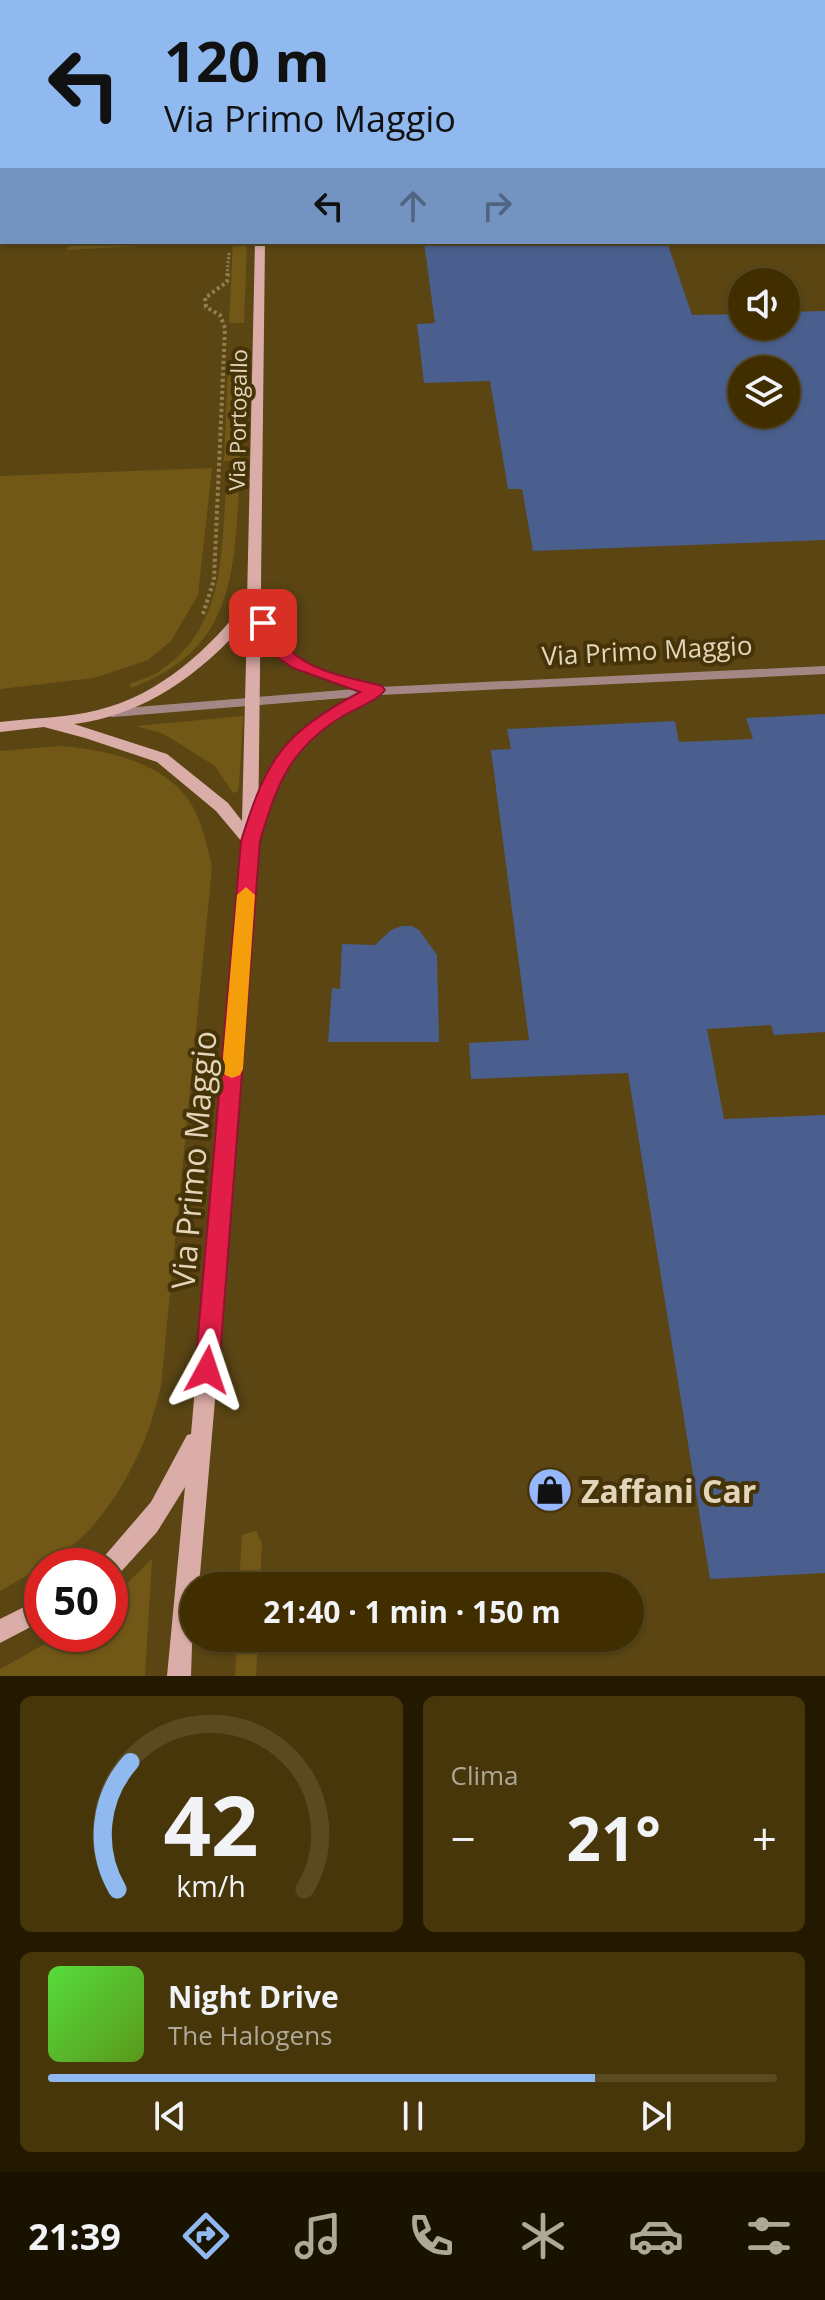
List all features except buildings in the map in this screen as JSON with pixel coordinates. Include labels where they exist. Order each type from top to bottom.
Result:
[{"type":"main road","name":"Via Portogallo","points":[[250,841],[255,698],[260,244]]},
{"type":"main road","points":[[0,727],[100,715],[134,702],[174,681],[234,629],[256,599]]},
{"type":"main road","points":[[44,722],[162,758],[222,807],[250,841]]},
{"type":"main road","name":"Via Primo Maggio","points":[[179,1676],[250,841]]},
{"type":"main road","points":[[128,1549],[146,1531],[177,1486],[202,1427]]},
{"type":"main road","points":[[0,1631],[24,1618]]},
{"type":"street","name":"Via Primo Maggio","points":[[256,599],[270,638],[283,654],[320,674],[377,690]]},
{"type":"street","name":"Via Primo Maggio","points":[[100,715],[255,698],[377,690],[825,670]]},
{"type":"street","name":"Via Primo Maggio","points":[[250,841],[266,791],[283,758],[304,736],[335,713],[377,690]]},
{"type":"path","points":[[199,620],[206,610],[214,580],[225,328],[220,315],[206,307],[205,298],[227,282],[229,244]]},
{"type":"shaded area","points":[[0,244],[825,244],[825,1676],[0,1676]]},
{"type":"shaded area","points":[[68,244],[178,244],[67,250]]},
{"type":"shaded area","points":[[233,244],[247,244],[244,323],[229,323]]},
{"type":"shaded area","points":[[243,369],[240,461],[224,461],[228,370]]},
{"type":"shaded area","points":[[212,468],[198,595],[171,641],[148,660],[94,678],[0,689],[0,476]]},
{"type":"shaded area","points":[[226,487],[239,487],[234,552],[221,608],[208,633],[189,654],[164,673],[131,688],[130,684],[158,672],[180,655],[208,613],[220,565]]},
{"type":"shaded area","points":[[243,716],[239,787],[233,793],[215,766],[164,734],[136,726]]},
{"type":"shaded area","points":[[60,746],[114,754],[149,767],[179,788],[190,802],[204,833],[212,867],[161,1385],[156,1404],[135,1461],[116,1496],[91,1528],[68,1548],[24,1548],[24,1577],[0,1591],[0,751]]},
{"type":"shaded area","points":[[256,1531],[262,1543],[261,1572],[240,1572],[242,1535]]},
{"type":"shaded area","points":[[152,1559],[145,1676],[0,1676],[0,1669],[31,1652],[128,1652],[128,1582]]},
{"type":"shaded area","points":[[236,1652],[257,1652],[256,1676],[235,1676]]},
{"type":"slow traffic","points":[[232,1069],[246,895]]},
{"type":"place","name":"Zaffani Car","points":[[550,1490]]},
{"type":"route","points":[[207,1370],[250,841],[266,791],[283,758],[304,736],[335,713],[377,690],[344,683],[298,664],[283,654],[263,623]]}]
